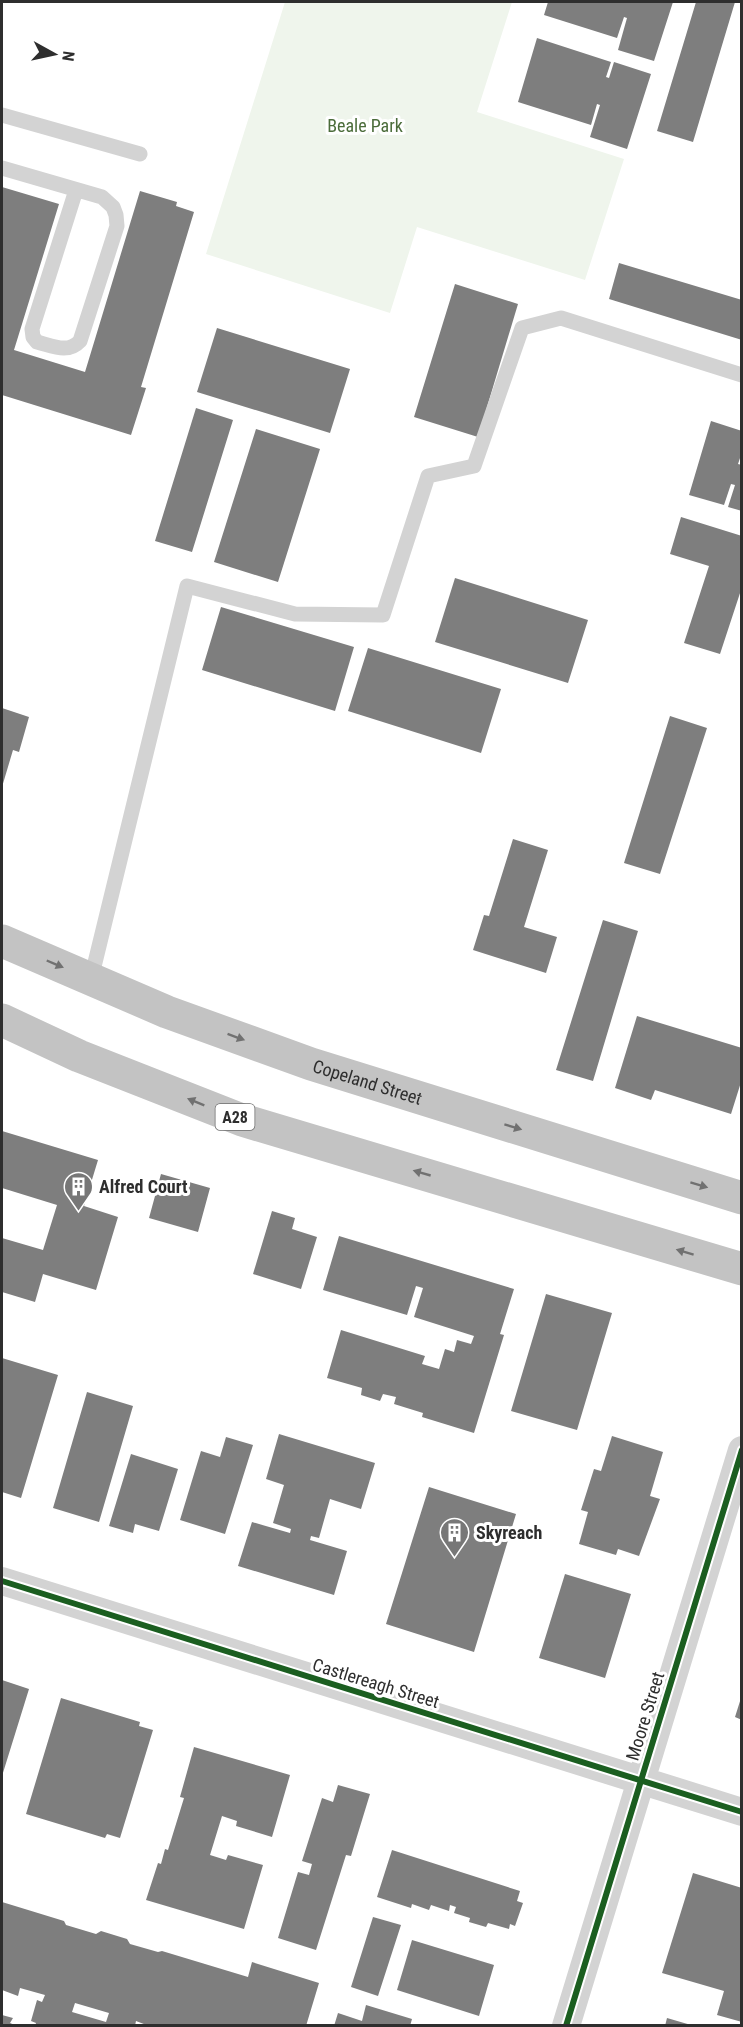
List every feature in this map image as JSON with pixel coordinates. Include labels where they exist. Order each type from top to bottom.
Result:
[{"type":"highway","name":"Copeland Street","points":[[2,941],[167,1012],[311,1064],[741,1198]]},
{"type":"highway","name":"A28","points":[[2,1020],[79,1056],[242,1120],[741,1269]]},
{"type":"street","name":"Moore Street","points":[[566,2025],[741,1450]]},
{"type":"street","name":"Castlereagh Street","points":[[2,1581],[741,1812]]},
{"type":"lane","points":[[2,115],[140,154]]},
{"type":"lane","points":[[2,168],[102,197],[113,207],[116,215],[117,226],[80,341],[74,347],[66,349],[37,342],[33,337],[32,329],[76,190]]},
{"type":"lane","points":[[91,979],[187,586],[295,614],[383,615],[428,476],[474,466],[522,328],[561,318],[741,375]]},
{"type":"green space","name":"Beale Park","points":[[285,2],[512,2],[477,112],[624,159],[585,280],[417,227],[390,313],[206,254]]},
{"type":"building","points":[[548,2],[673,2],[654,61],[618,50],[627,18],[624,17],[617,38],[544,15]]},
{"type":"building","points":[[696,2],[735,2],[693,142],[657,131]]},
{"type":"building","points":[[537,38],[611,62],[606,77],[609,78],[614,62],[651,74],[627,149],[590,137],[600,105],[597,104],[591,125],[518,102]]},
{"type":"building","points":[[2,187],[59,204],[14,350],[85,372],[140,191],[177,202],[176,206],[194,212],[141,387],[146,388],[131,435],[2,395]]},
{"type":"building","points":[[619,263],[742,300],[742,340],[609,299]]},
{"type":"building","points":[[455,284],[518,304],[478,437],[414,417]]},
{"type":"building","points":[[217,328],[350,369],[330,433],[197,392]]},
{"type":"building","points":[[196,408],[233,420],[192,552],[155,541]]},
{"type":"building","points":[[711,421],[742,431],[742,452],[738,464],[742,465],[742,511],[728,507],[735,485],[731,484],[724,505],[689,495]]},
{"type":"building","points":[[256,429],[320,449],[278,582],[214,562]]},
{"type":"building","points":[[681,517],[742,536],[742,587],[720,654],[684,643],[709,566],[670,554]]},
{"type":"building","points":[[455,578],[588,620],[568,683],[435,642]]},
{"type":"building","points":[[221,607],[354,647],[335,711],[202,670]]},
{"type":"building","points":[[368,648],[501,689],[481,753],[348,711]]},
{"type":"building","points":[[2,708],[29,717],[19,752],[13,750],[2,787]]},
{"type":"building","points":[[670,716],[707,728],[660,874],[624,863]]},
{"type":"building","points":[[513,839],[548,850],[524,927],[557,937],[546,973],[473,950],[484,915],[489,916]]},
{"type":"building","points":[[603,920],[638,931],[593,1081],[556,1070]]},
{"type":"building","points":[[637,1016],[742,1048],[742,1079],[731,1114],[655,1090],[651,1100],[615,1088]]},
{"type":"building","name":"Alfred Court","points":[[2,1131],[98,1160],[84,1206],[118,1217],[96,1290],[43,1274],[35,1302],[2,1292],[2,1238],[43,1250],[57,1205],[2,1188]]},
{"type":"building","points":[[161,1174],[210,1188],[198,1232],[149,1218]]},
{"type":"building","points":[[272,1211],[295,1218],[292,1229],[317,1237],[301,1289],[253,1274]]},
{"type":"building","points":[[339,1236],[514,1289],[500,1334],[504,1335],[474,1433],[422,1417],[423,1413],[394,1404],[396,1397],[383,1394],[380,1401],[361,1395],[362,1388],[327,1378],[341,1330],[425,1356],[422,1364],[439,1369],[445,1349],[454,1352],[457,1340],[471,1344],[474,1336],[414,1317],[423,1288],[416,1286],[407,1315],[323,1290]]},
{"type":"building","points":[[546,1294],[612,1313],[577,1430],[511,1411]]},
{"type":"building","points":[[2,1358],[58,1375],[21,1498],[2,1492]]},
{"type":"building","points":[[87,1392],[133,1406],[99,1522],[53,1508]]},
{"type":"building","points":[[279,1434],[375,1463],[361,1509],[330,1499],[319,1538],[311,1536],[310,1540],[347,1551],[334,1595],[238,1566],[252,1522],[290,1533],[291,1529],[273,1523],[284,1485],[266,1479]]},
{"type":"building","points":[[612,1436],[663,1452],[650,1496],[660,1499],[639,1556],[618,1549],[616,1555],[579,1544],[588,1512],[581,1510],[594,1469],[601,1471]]},
{"type":"building","points":[[226,1437],[253,1445],[225,1534],[180,1520],[201,1451],[220,1457]]},
{"type":"building","points":[[131,1454],[178,1469],[159,1531],[135,1524],[133,1533],[109,1526]]},
{"type":"building","name":"Skyreach","points":[[429,1487],[516,1514],[474,1652],[386,1624]]},
{"type":"building","points":[[565,1574],[631,1594],[605,1678],[539,1658]]},
{"type":"building","points":[[2,1680],[29,1689],[2,1776]]},
{"type":"building","points":[[61,1698],[140,1722],[139,1726],[153,1730],[120,1838],[107,1834],[105,1838],[26,1814]]},
{"type":"building","points":[[742,1698],[742,1720],[735,1717]]},
{"type":"building","points":[[194,1747],[290,1775],[272,1837],[236,1826],[237,1821],[222,1816],[210,1855],[226,1860],[228,1855],[263,1865],[244,1929],[146,1900],[158,1863],[161,1864],[165,1849],[168,1850],[184,1798],[180,1797]]},
{"type":"building","points":[[338,1785],[370,1794],[351,1856],[346,1855],[316,1950],[278,1938],[298,1872],[309,1875],[312,1864],[302,1861],[322,1798],[333,1802]]},
{"type":"building","points":[[392,1850],[520,1891],[517,1901],[523,1903],[515,1926],[510,1924],[509,1929],[488,1923],[486,1927],[469,1922],[470,1918],[454,1913],[456,1907],[450,1905],[449,1911],[431,1905],[429,1910],[412,1904],[411,1908],[377,1897]]},
{"type":"building","points":[[693,1873],[742,1888],[742,2022],[717,2015],[724,1991],[662,1973]]},
{"type":"building","points":[[2,1902],[64,1921],[66,1925],[96,1934],[101,1931],[127,1939],[130,1944],[158,1952],[162,1951],[248,1977],[252,1962],[319,1983],[306,2026],[149,2026],[136,2021],[135,2026],[35,2026],[36,2023],[31,2021],[37,2000],[42,2002],[45,1995],[20,1988],[18,1996],[2,1990]],"holes":[[[75,2003],[109,2013],[106,2022],[72,2012]]]},
{"type":"building","points":[[373,1917],[401,1925],[378,1996],[351,1987]]},
{"type":"building","points":[[412,1940],[494,1965],[479,2016],[397,1990]]},
{"type":"building","points":[[366,2005],[412,2019],[410,2026],[334,2026],[338,2013],[362,2021]]},
{"type":"building","points":[[2,2015],[13,2018],[10,2023],[17,2026],[2,2026]]},
{"type":"building","points":[[667,2018],[691,2025],[691,2026],[665,2026]]},
{"type":"cycle path","points":[[566,2026],[742,1450]]},
{"type":"cycle path","points":[[2,1581],[742,1812]]},
{"type":"place","name":"Alfred Court","points":[[78,1212]]},
{"type":"place","name":"Skyreach","points":[[455,1558]]}]
